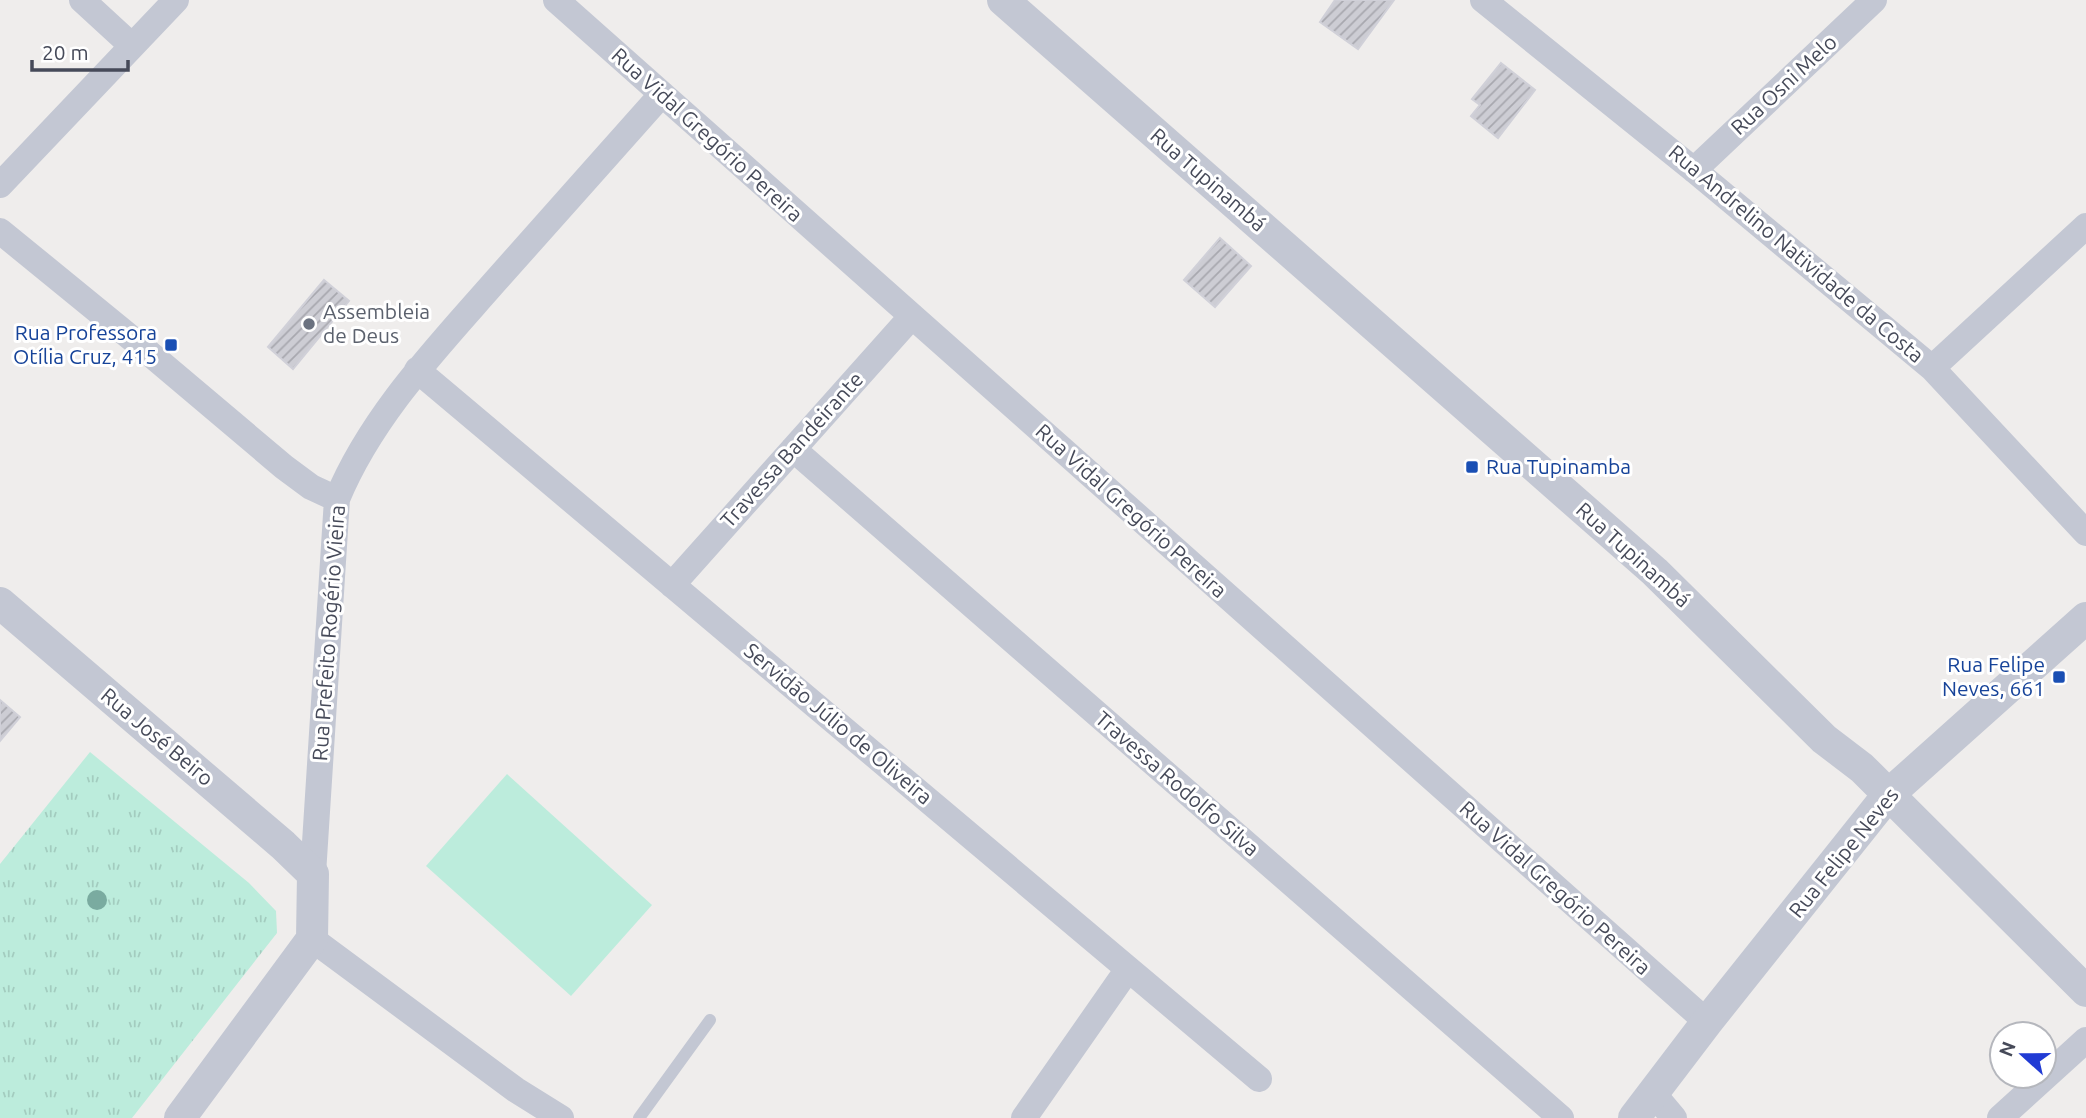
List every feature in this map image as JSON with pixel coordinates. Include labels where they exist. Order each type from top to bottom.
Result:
[{"type":"street","points":[[82,0],[131,45]]},
{"type":"street","points":[[0,185],[176,0]]},
{"type":"street","name":"Rua Vidal Gregório Pereira","points":[[556,0],[1707,1022]]},
{"type":"street","name":"Rua Tupinambá","points":[[1003,0],[1655,572],[1824,739],[1862,768],[2086,990]]},
{"type":"street","name":"Rua Andrelino Natividade da Costa","points":[[1483,0],[1695,170],[1932,368],[2086,533]]},
{"type":"street","name":"Rua Osni Melo","points":[[1695,170],[1874,0]]},
{"type":"street","name":"Rua Prefeito Rogério Vieira","points":[[312,939],[313,874],[337,499],[357,455],[417,370],[662,94]]},
{"type":"street","points":[[1932,368],[2086,226]]},
{"type":"street","points":[[0,231],[284,467],[311,487],[337,499]]},
{"type":"street","name":"Travessa Bandeirante","points":[[672,585],[912,316]]},
{"type":"street","name":"Servidão Júlio de Oliveira","points":[[417,370],[1259,1079]]},
{"type":"street","name":"Travessa Rodolfo Silva","points":[[793,449],[1561,1118]]},
{"type":"street","name":"Rua José Beiro","points":[[0,603],[283,845],[313,874]]},
{"type":"street","name":"Rua Felipe Neves","points":[[1634,1118],[1707,1022],[1888,796],[2086,618]]},
{"type":"street","points":[[180,1118],[312,939],[516,1090],[561,1118]]},
{"type":"street","points":[[1024,1118],[1129,969]]},
{"type":"street","points":[[2000,1118],[2086,1040]]},
{"type":"street","points":[[1653,1093],[1674,1118]]},
{"type":"lane","points":[[639,1118],[710,1020]]},
{"type":"green space","points":[[90,752],[249,883],[276,911],[277,933],[132,1118],[0,1118],[0,864]]},
{"type":"green space","points":[[507,774],[652,905],[571,996],[426,866]]},
{"type":"building","points":[[1335,0],[1394,0],[1358,49],[1320,22]]},
{"type":"building","points":[[1501,63],[1535,90],[1498,138],[1471,116],[1480,105],[1472,99]]},
{"type":"building","points":[[1220,238],[1251,266],[1215,307],[1184,280]]},
{"type":"building","name":"Assembleia de Deus","points":[[324,280],[349,301],[293,369],[268,347]]},
{"type":"building","points":[[0,700],[20,717],[0,741]]},
{"type":"place","name":"Assembleia de Deus","points":[[309,324]]},
{"type":"place","name":"Rua Professora Otília Cruz, 415","points":[[171,345]]},
{"type":"place","name":"Rua Tupinamba","points":[[1472,467]]},
{"type":"place","name":"Rua Felipe Neves, 661","points":[[2059,677]]}]
